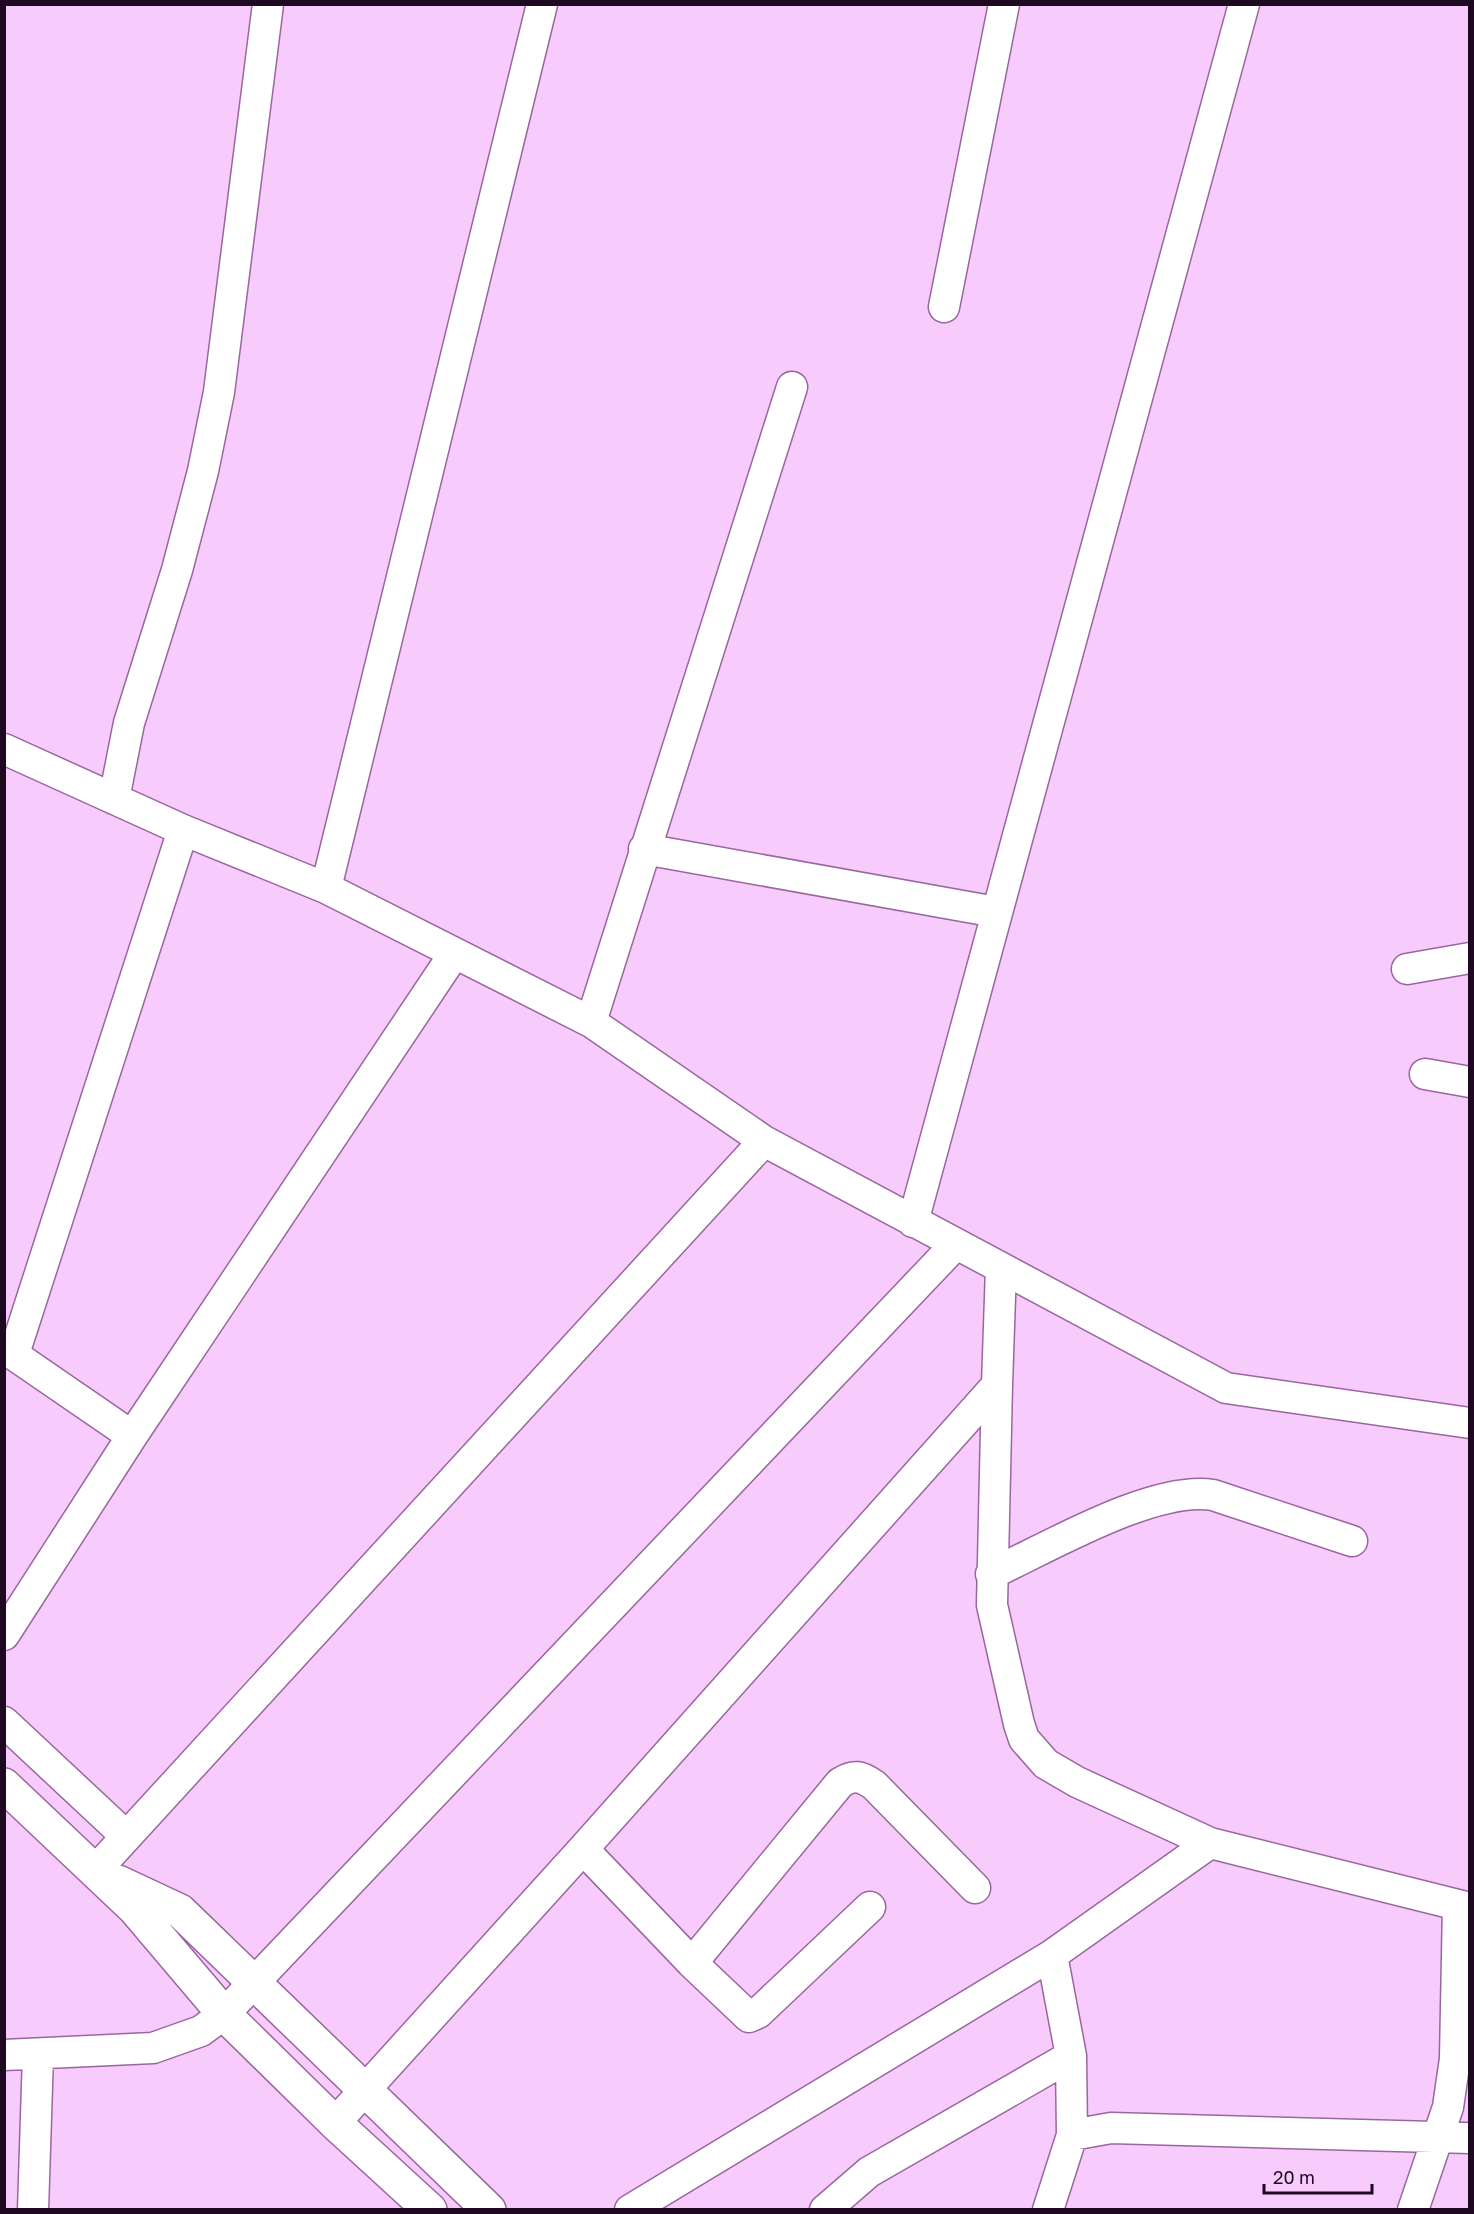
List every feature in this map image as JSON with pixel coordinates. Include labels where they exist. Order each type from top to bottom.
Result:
[{"type":"main road","points":[[4,1785],[135,1909],[224,2014],[335,2123],[430,2210]]},
{"type":"main road","points":[[95,1871],[180,1911],[489,2210]]},
{"type":"street","points":[[114,799],[129,723],[177,570],[203,471],[219,392],[268,4]]},
{"type":"street","points":[[326,888],[542,4]]},
{"type":"street","points":[[944,307],[1004,4]]},
{"type":"street","points":[[913,1222],[1244,4]]},
{"type":"street","points":[[591,1022],[792,387]]},
{"type":"street","points":[[4,749],[183,830],[326,888],[591,1022],[764,1141],[1226,1388],[1470,1423]]},
{"type":"street","points":[[132,1436],[9,1351],[183,830]]},
{"type":"street","points":[[644,849],[996,912]]},
{"type":"street","points":[[4,1635],[132,1436],[454,954]]},
{"type":"street","points":[[1407,969],[1470,958]]},
{"type":"street","points":[[1425,1074],[1470,1082]]},
{"type":"street","points":[[95,1871],[764,1141]]},
{"type":"street","points":[[4,2055],[153,2048],[201,2031],[224,2014],[956,1244]]},
{"type":"street","points":[[1000,1268],[991,1574],[996,1626],[1024,1739],[1033,1752],[1046,1764],[1077,1782],[1210,1843],[1464,1906],[1455,2059],[1448,2107],[1413,2210]]},
{"type":"street","points":[[335,2123],[583,1850],[997,1385]]},
{"type":"street","points":[[991,1574],[1141,1504],[1195,1492],[1213,1495],[1352,1540]]},
{"type":"street","points":[[4,1722],[126,1836]]},
{"type":"street","points":[[692,1962],[840,1783],[849,1777],[856,1776],[874,1785],[975,1888]]},
{"type":"street","points":[[630,2210],[1052,1955],[1210,1843]]},
{"type":"street","points":[[583,1850],[743,2014],[753,2016],[870,1907]]},
{"type":"street","points":[[1048,2210],[1072,2135],[1071,2056],[1052,1955]]},
{"type":"street","points":[[33,2210],[38,2055]]},
{"type":"street","points":[[825,2210],[869,2172],[1071,2056]]},
{"type":"street","points":[[1072,2135],[1111,2128],[1437,2135],[1470,2138]]}]
